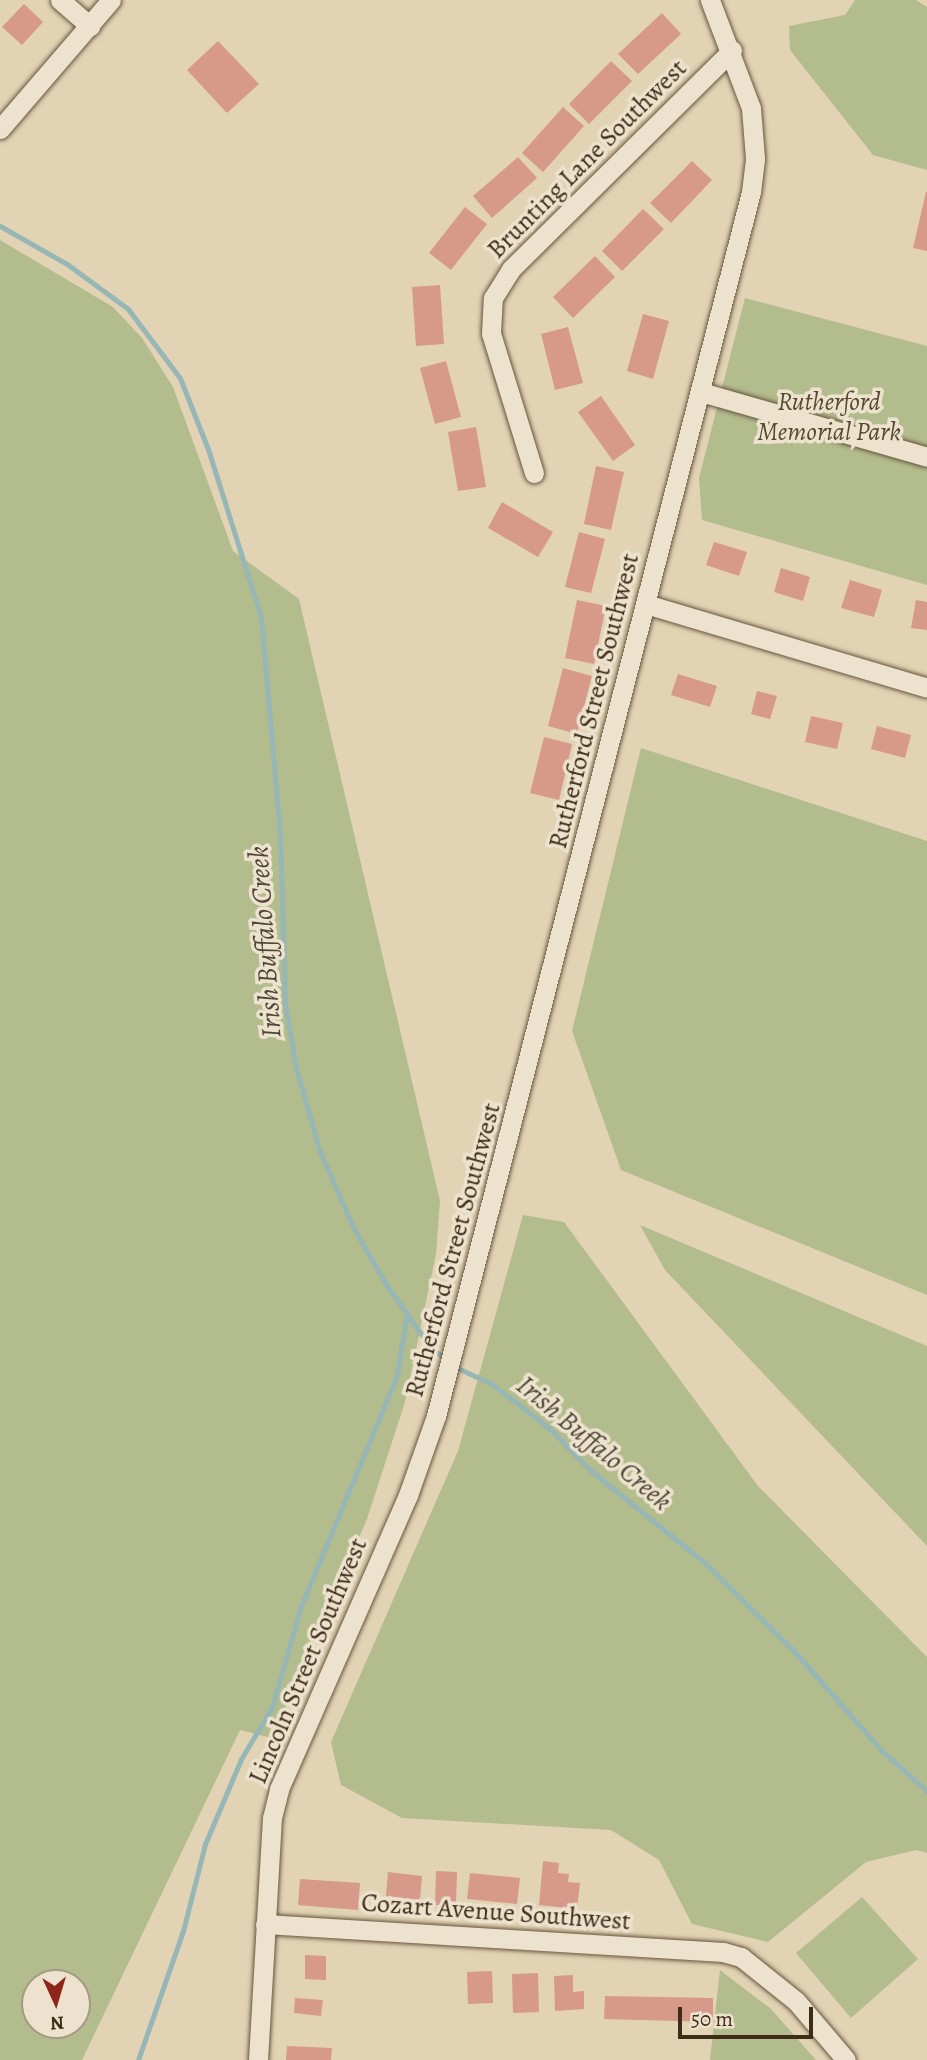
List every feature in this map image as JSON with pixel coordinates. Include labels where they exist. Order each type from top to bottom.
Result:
[{"type":"street","points":[[60,0],[90,26]]},
{"type":"street","points":[[0,129],[111,0]]},
{"type":"street","name":"Rutherford Street Southwest","points":[[436,1416],[469,1297],[751,192],[755,158],[751,108],[732,50],[710,0]]},
{"type":"street","name":"Brunting Lane Southwest","points":[[534,473],[491,333],[493,298],[511,269],[732,50]]},
{"type":"street","points":[[701,392],[927,457]]},
{"type":"street","points":[[646,604],[927,688]]},
{"type":"street","name":"Lincoln Street Southwest","points":[[258,2060],[272,1818],[279,1789],[408,1495],[436,1416]]},
{"type":"street","name":"Cozart Avenue Southwest","points":[[265,1924],[723,1952],[741,1957],[788,1994],[846,2060]]},
{"type":"green space","points":[[855,0],[916,0],[927,7],[927,170],[873,155],[790,50],[789,26],[845,15]]},
{"type":"green space","points":[[0,240],[113,307],[142,338],[173,387],[233,551],[299,599],[440,1201],[436,1254],[405,1402],[367,1519],[272,1738],[240,1730],[82,2060],[0,2060]]},
{"type":"green space","name":"Rutherford Memorial Park","points":[[745,298],[927,346],[927,585],[702,520],[699,478]]},
{"type":"green space","points":[[641,748],[927,841],[927,1295],[621,1170],[572,1031]]},
{"type":"green space","points":[[523,1215],[564,1222],[758,1486],[927,1657],[927,1853],[916,1850],[866,1862],[768,1942],[692,1924],[659,1860],[611,1830],[402,1818],[341,1785],[331,1742],[458,1451]]},
{"type":"green space","points":[[640,1225],[927,1346],[927,1546],[665,1270]]},
{"type":"green space","points":[[862,1897],[918,1959],[851,2018],[796,1953]]},
{"type":"green space","points":[[720,1970],[771,2009],[816,2060],[710,2060]]},
{"type":"building","points":[[24,4],[43,22],[22,45],[2,27]]},
{"type":"building","points":[[662,13],[681,34],[638,74],[618,54]]},
{"type":"building","points":[[218,41],[259,84],[227,113],[187,70]]},
{"type":"building","points":[[611,61],[632,81],[589,124],[569,104]]},
{"type":"building","points":[[563,107],[584,126],[543,172],[522,153]]},
{"type":"building","points":[[518,157],[537,178],[492,218],[473,196]]},
{"type":"building","points":[[692,161],[712,180],[671,223],[650,203]]},
{"type":"building","points":[[927,192],[927,251],[913,248]]},
{"type":"building","points":[[465,207],[487,224],[451,270],[429,253]]},
{"type":"building","points":[[643,209],[664,229],[622,271],[602,251]]},
{"type":"building","points":[[595,256],[615,277],[573,318],[553,297]]},
{"type":"building","points":[[440,285],[444,344],[416,346],[412,287]]},
{"type":"building","points":[[643,314],[669,321],[653,379],[627,371]]},
{"type":"building","points":[[568,327],[583,383],[555,390],[541,334]]},
{"type":"building","points":[[446,361],[461,417],[435,424],[420,368]]},
{"type":"building","points":[[601,396],[635,445],[613,461],[578,412]]},
{"type":"building","points":[[476,427],[486,487],[458,491],[448,432]]},
{"type":"building","points":[[596,466],[624,472],[611,530],[584,524]]},
{"type":"building","points":[[502,502],[553,532],[538,557],[488,528]]},
{"type":"building","points":[[579,532],[605,539],[591,593],[565,587]]},
{"type":"building","points":[[714,542],[747,552],[739,576],[706,565]]},
{"type":"building","points":[[781,568],[810,577],[803,601],[774,592]]},
{"type":"building","points":[[850,580],[882,590],[874,617],[841,608]]},
{"type":"building","points":[[577,600],[606,606],[594,664],[565,658]]},
{"type":"building","points":[[916,600],[927,602],[927,630],[911,628]]},
{"type":"building","points":[[563,668],[592,676],[577,734],[548,726]]},
{"type":"building","points":[[678,674],[717,686],[710,707],[671,695]]},
{"type":"building","points":[[757,691],[777,696],[770,719],[751,714]]},
{"type":"building","points":[[811,716],[843,723],[837,749],[805,742]]},
{"type":"building","points":[[877,726],[911,735],[905,758],[871,749]]},
{"type":"building","points":[[544,737],[572,744],[559,800],[530,793]]},
{"type":"building","points":[[543,1861],[559,1863],[558,1873],[569,1874],[568,1882],[580,1883],[577,1909],[539,1905]]},
{"type":"building","points":[[436,1871],[457,1872],[456,1905],[435,1905]]},
{"type":"building","points":[[388,1872],[422,1876],[420,1900],[386,1896]]},
{"type":"building","points":[[470,1873],[520,1878],[517,1904],[467,1899]]},
{"type":"building","points":[[300,1879],[360,1883],[358,1910],[298,1905]]},
{"type":"building","points":[[305,1955],[326,1956],[326,1980],[305,1979]]},
{"type":"building","points":[[492,1971],[493,2003],[468,2004],[467,1972]]},
{"type":"building","points":[[538,1973],[539,2012],[513,2013],[512,1974]]},
{"type":"building","points":[[573,1975],[573,1992],[584,1991],[584,2009],[555,2011],[554,1976]]},
{"type":"building","points":[[605,1996],[713,1998],[713,2022],[604,2019]]},
{"type":"building","points":[[295,1998],[323,2000],[321,2016],[294,2013]]},
{"type":"building","points":[[287,2046],[332,2048],[331,2060],[286,2060]]},
{"type":"waterway","name":"Irish Buffalo Creek","points":[[0,226],[67,264],[128,309],[180,378],[208,449],[261,617],[280,833],[285,1003],[296,1068],[320,1152],[354,1229],[387,1286],[431,1348],[446,1359]]},
{"type":"waterway","points":[[138,2060],[183,1931],[205,1844],[241,1759],[272,1707],[301,1606],[397,1375],[407,1313]]},
{"type":"waterway","name":"Irish Buffalo Creek","points":[[453,1366],[492,1384],[551,1430],[590,1470],[706,1564],[794,1651],[881,1750],[927,1791]]}]
